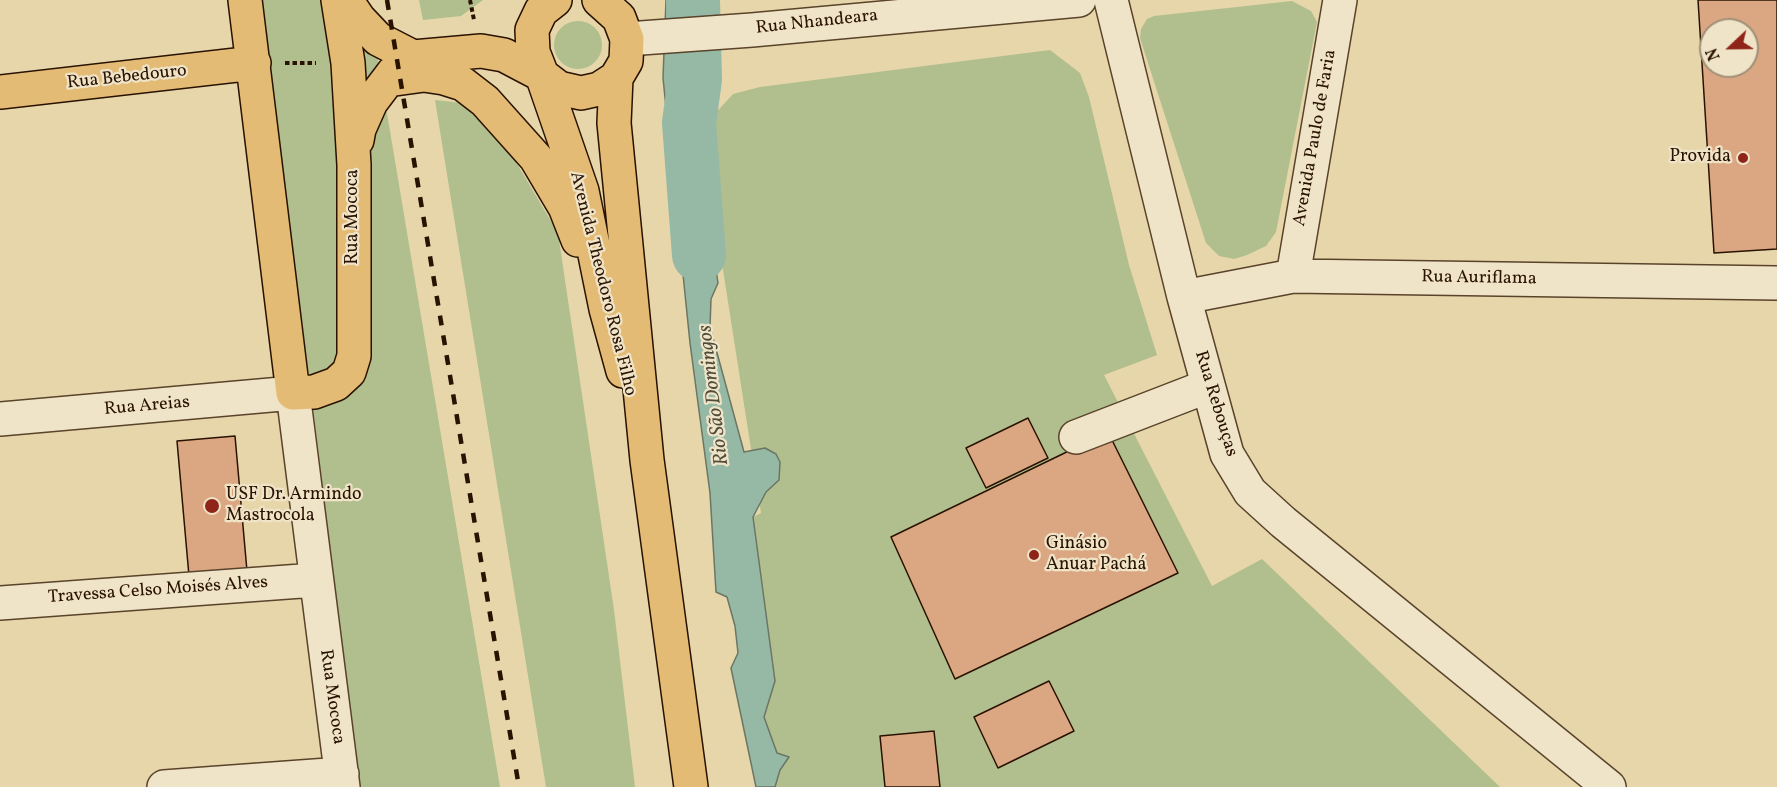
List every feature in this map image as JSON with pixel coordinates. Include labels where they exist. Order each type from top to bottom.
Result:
[{"type":"main road","name":"Rua Mococa","points":[[245,0],[293,393],[314,392],[336,384],[349,372],[354,356],[354,165],[348,63],[338,0]]},
{"type":"main road","points":[[346,0],[359,19],[378,39],[414,57]]},
{"type":"main road","points":[[600,0],[642,39]]},
{"type":"main road","points":[[354,165],[358,129],[384,82],[414,57],[478,35],[545,4]]},
{"type":"main road","name":"Avenida Theodoro Rosa Filho","points":[[545,4],[532,30],[533,52],[582,191],[606,309],[647,460]]},
{"type":"main road","points":[[478,35],[504,55],[542,75],[559,88],[581,93],[600,89],[616,78]]},
{"type":"main road","name":"Avenida Theodoro Rosa Filho","points":[[642,39],[616,78],[614,123],[647,460],[691,787]]},
{"type":"main road","name":"Rua Bebedouro","points":[[0,92],[254,63]]},
{"type":"main road","points":[[384,82],[406,76],[444,78],[463,84],[485,101],[536,158],[565,207],[606,309]]},
{"type":"street","name":"Rua Nhandeara","points":[[642,39],[1079,0]]},
{"type":"street","name":"Rua Rebouças","points":[[1111,0],[1184,297],[1227,454],[1250,492],[1283,522],[1609,787]]},
{"type":"street","name":"Avenida Paulo de Faria","points":[[1293,276],[1340,0]]},
{"type":"street","name":"Rua Auriflama","points":[[1184,297],[1293,276],[1777,283]]},
{"type":"street","points":[[1076,438],[1208,386]]},
{"type":"street","name":"Rua Areias","points":[[0,419],[293,393]]},
{"type":"street","name":"Rua Mococa","points":[[293,393],[342,780]]},
{"type":"street","name":"Travessa Celso Moisés Alves","points":[[0,603],[315,580]]},
{"type":"street","points":[[164,787],[342,780]]},
{"type":"path","points":[[470,0],[478,35]]},
{"type":"path","points":[[254,63],[348,63]]},
{"type":"shaded area","points":[[261,0],[368,0],[500,787],[355,787],[319,455]]},
{"type":"shaded area","points":[[419,0],[483,0],[461,16],[423,20]]},
{"type":"shaded area","points":[[1292,1],[1311,11],[1317,22],[1276,232],[1266,246],[1247,255],[1234,259],[1219,256],[1206,243],[1140,38],[1141,29],[1147,19],[1154,16]]},
{"type":"shaded area","points":[[573,21],[583,21],[595,28],[602,40],[602,50],[595,62],[583,69],[573,69],[558,58],[554,50],[554,40],[565,25]]},
{"type":"shaded area","points":[[1050,50],[1080,73],[1089,97],[1129,265],[1157,355],[1104,375],[1212,586],[1262,559],[1500,787],[775,787],[780,770],[764,717],[775,681],[753,517],[761,513],[714,212],[711,118],[733,94],[760,87]]},
{"type":"shaded area","points":[[435,100],[463,103],[516,162],[558,233],[614,610],[635,787],[546,787]]},
{"type":"water","points":[[666,0],[704,0],[705,76],[699,93],[696,146],[691,168],[697,202],[714,256],[718,283],[711,299],[710,327],[744,452],[765,448],[776,454],[780,462],[779,480],[766,492],[753,517],[775,681],[764,717],[777,753],[789,757],[780,770],[775,787],[756,787],[731,668],[738,653],[735,626],[727,597],[716,592],[710,493],[690,343],[663,78]]},
{"type":"building","name":"Provida","points":[[1698,0],[1777,0],[1777,249],[1714,253],[1703,78],[1759,78],[1759,18],[1699,18]]},
{"type":"building","points":[[1028,418],[1048,458],[986,488],[966,448]]},
{"type":"building","name":"Ginásio Anuar Pachá","points":[[1108,432],[1178,573],[955,679],[891,537]]},
{"type":"building","name":"USF Dr. Armindo Mastrocola","points":[[235,436],[247,571],[189,576],[177,441]]},
{"type":"building","points":[[1049,681],[1074,731],[998,768],[974,717]]},
{"type":"building","points":[[934,731],[940,787],[885,787],[880,736]]},
{"type":"waterway","name":"Rio São Domingos","points":[[693,0],[695,79],[689,123],[699,255]]},
{"type":"railway","points":[[387,0],[519,787]]},
{"type":"place","name":"Provida","points":[[1743,158]]},
{"type":"place","name":"USF Dr. Armindo Mastrocola","points":[[212,506]]},
{"type":"place","name":"Ginásio Anuar Pachá","points":[[1034,555]]}]
